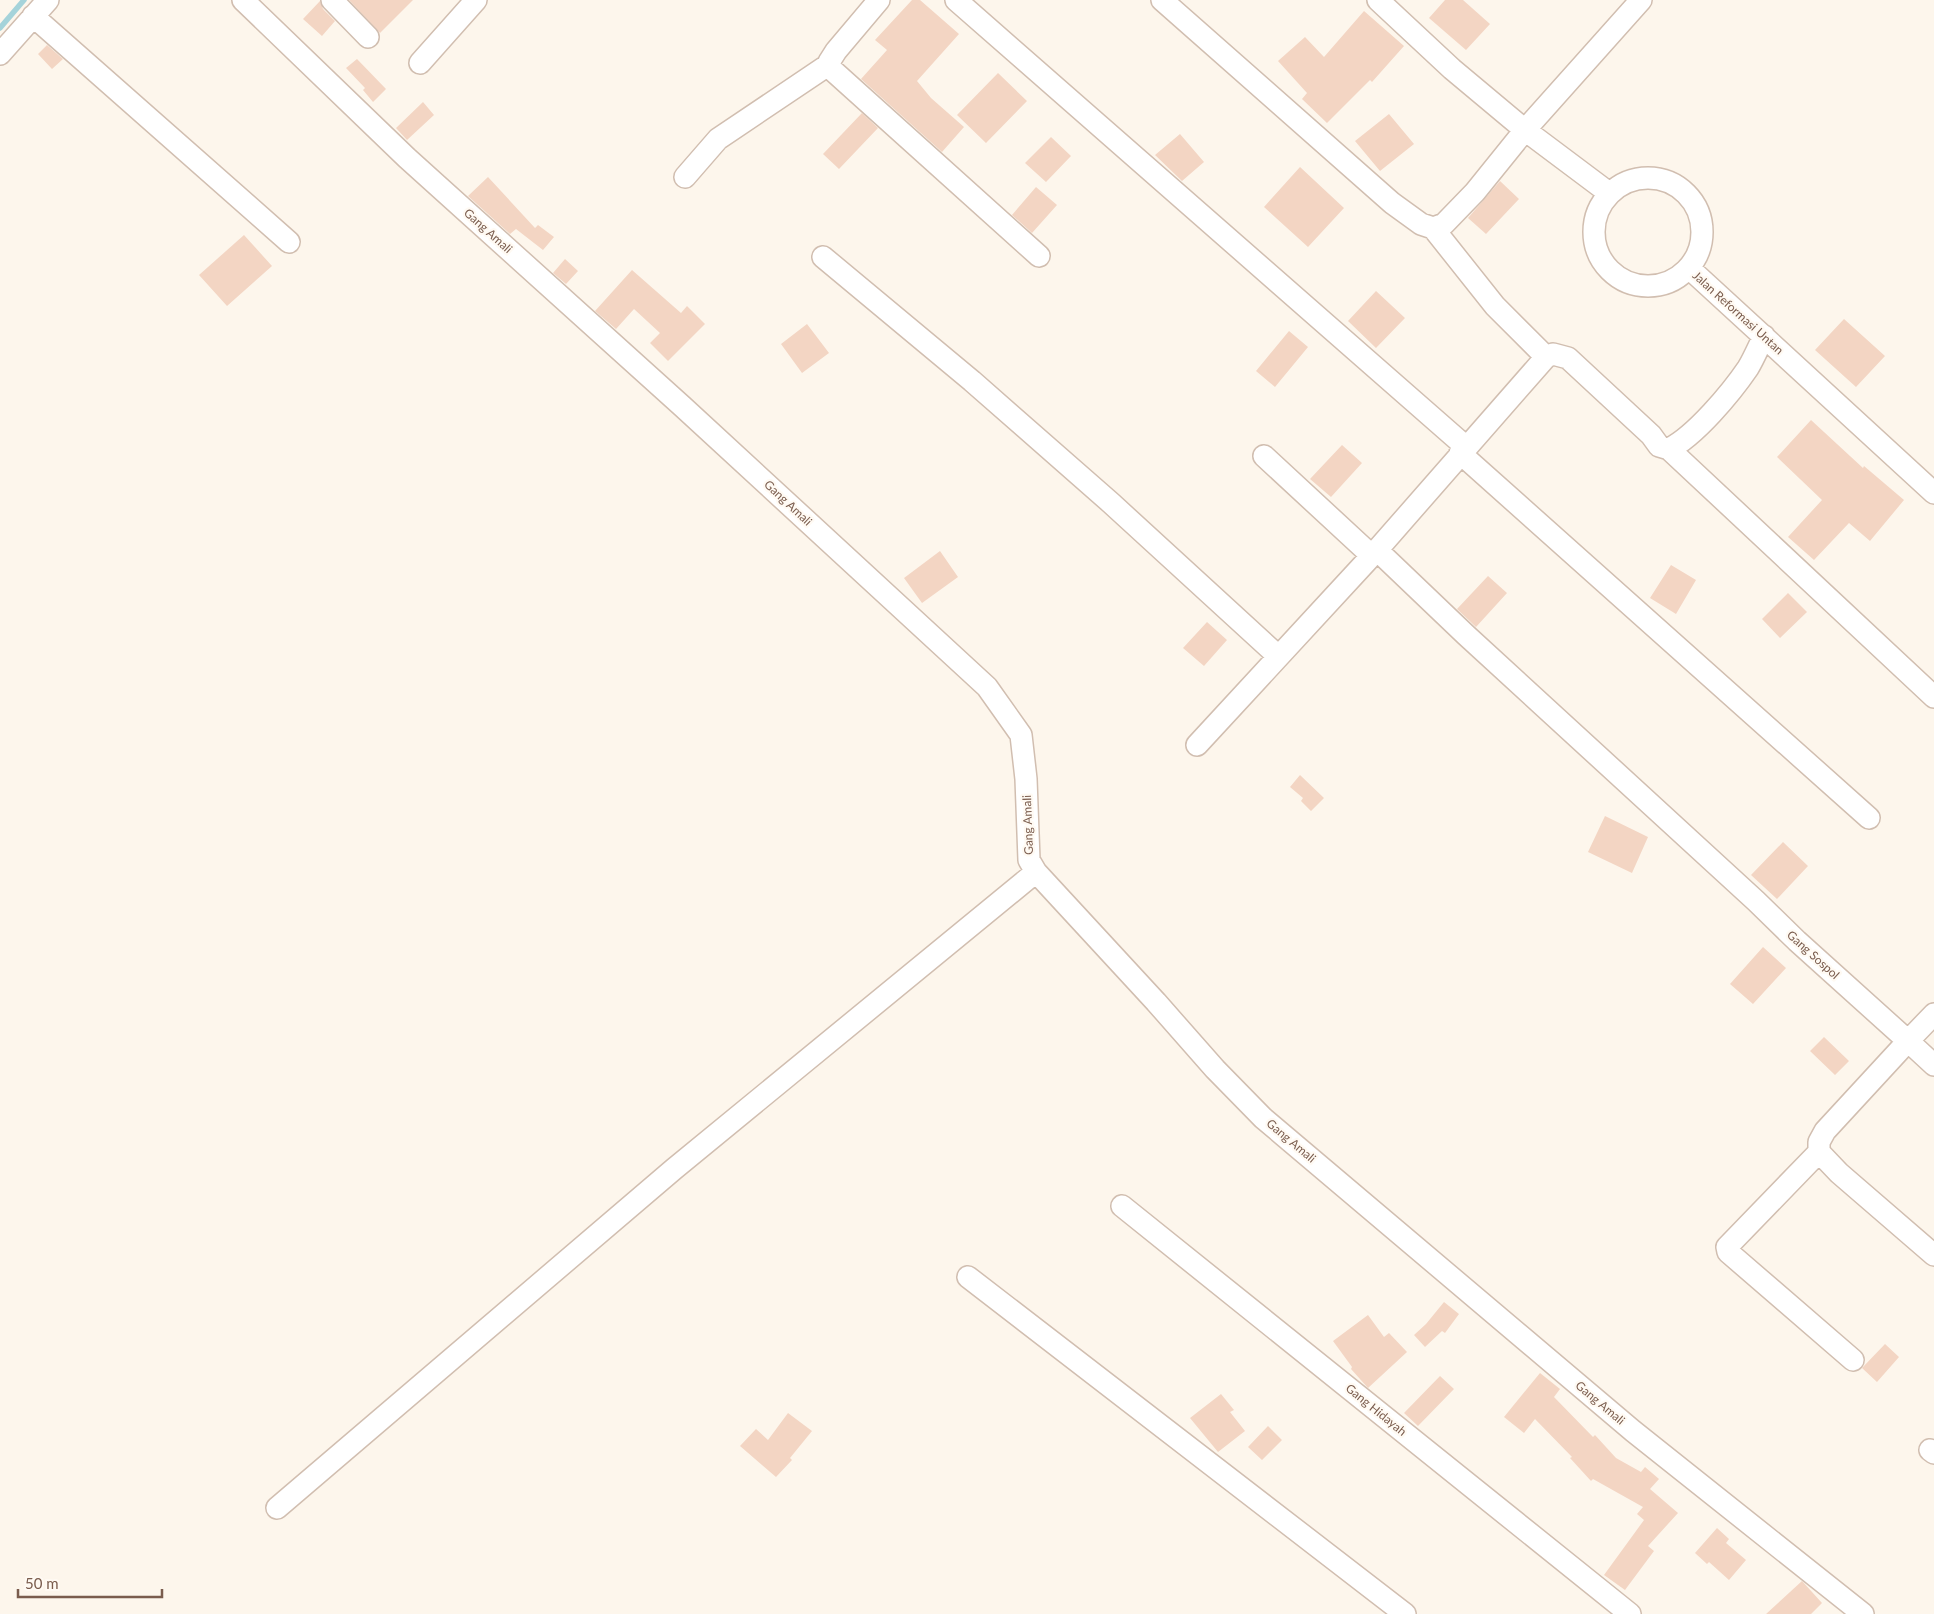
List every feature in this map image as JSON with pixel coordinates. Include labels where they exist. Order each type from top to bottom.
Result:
[{"type":"street","points":[[0,54],[48,0]]},
{"type":"street","name":"Gang Amali","points":[[243,0],[407,158],[682,406],[987,688],[1021,734],[1026,779],[1028,860],[1036,872],[1215,1069],[1263,1118],[1633,1431],[1863,1614]]},
{"type":"street","points":[[332,0],[368,37]]},
{"type":"street","points":[[420,63],[476,0]]},
{"type":"street","points":[[685,177],[718,139],[828,65],[836,51],[879,0]]},
{"type":"street","points":[[956,0],[1463,450],[1869,818]]},
{"type":"street","points":[[1162,0],[1392,203],[1421,224],[1433,228],[1495,306],[1546,357]]},
{"type":"street","points":[[1378,0],[1452,69],[1526,130],[1609,193],[1597,211],[1593,232],[1597,254],[1610,272],[1628,283],[1650,287],[1671,281],[1688,268]]},
{"type":"street","points":[[1433,228],[1444,224],[1474,192],[1641,0]]},
{"type":"street","points":[[33,16],[289,242]]},
{"type":"street","points":[[828,65],[1039,256]]},
{"type":"street","name":"Jalan Reformasi Untan","points":[[1609,193],[1627,182],[1647,178],[1668,182],[1685,193],[1698,210],[1702,230],[1699,250],[1688,268],[1934,493]]},
{"type":"street","points":[[824,256],[972,381],[1110,503],[1278,656]]},
{"type":"street","points":[[1669,449],[1682,442],[1726,395],[1749,367],[1764,336]]},
{"type":"street","points":[[1197,745],[1374,552],[1546,357],[1553,354],[1568,358],[1651,435],[1659,446],[1669,449],[1934,697]]},
{"type":"street","name":"Gang Sospol","points":[[1264,456],[1466,635],[1934,1065]]},
{"type":"street","points":[[277,1508],[674,1169],[1036,872]]},
{"type":"street","points":[[1934,1014],[1825,1131],[1819,1142],[1819,1152],[1839,1173],[1934,1255]]},
{"type":"street","points":[[1819,1152],[1727,1247],[1728,1252],[1853,1360]]},
{"type":"street","name":"Gang Hidayah","points":[[1122,1206],[1630,1614]]},
{"type":"street","points":[[968,1276],[1405,1614]]},
{"type":"building","points":[[349,0],[413,0],[380,33]]},
{"type":"building","points":[[912,0],[920,0],[959,34],[917,81],[931,98],[964,127],[942,152],[861,79],[887,50],[875,40]]},
{"type":"building","points":[[1445,0],[1463,0],[1490,24],[1466,50],[1429,18]]},
{"type":"building","points":[[320,1],[323,9],[335,21],[322,36],[303,19]]},
{"type":"building","points":[[1364,11],[1404,46],[1372,82],[1370,80],[1327,123],[1302,99],[1307,93],[1278,61],[1305,37],[1324,57]]},
{"type":"building","points":[[47,45],[63,59],[52,69],[38,54]]},
{"type":"building","points":[[357,59],[386,89],[373,102],[363,90],[365,88],[346,68]]},
{"type":"building","points":[[998,73],[1027,101],[986,143],[957,115]]},
{"type":"building","points":[[423,102],[434,115],[407,140],[396,128]]},
{"type":"building","points":[[862,113],[878,128],[839,169],[823,154]]},
{"type":"building","points":[[1389,114],[1414,144],[1380,171],[1355,141]]},
{"type":"building","points":[[1180,134],[1204,162],[1182,181],[1155,155]]},
{"type":"building","points":[[1051,137],[1071,156],[1046,182],[1025,163]]},
{"type":"building","points":[[1300,167],[1344,208],[1308,247],[1264,207]]},
{"type":"building","points":[[488,177],[535,228],[538,225],[554,237],[543,250],[516,229],[510,234],[468,196]]},
{"type":"building","points":[[1500,181],[1519,199],[1486,234],[1468,218]]},
{"type":"building","points":[[1036,187],[1057,205],[1032,233],[1012,215]]},
{"type":"building","points":[[244,235],[272,266],[227,306],[199,275]]},
{"type":"building","points":[[565,259],[578,271],[566,284],[553,273]]},
{"type":"building","points":[[632,270],[681,313],[687,306],[705,324],[668,361],[650,343],[660,333],[634,309],[616,329],[595,311]]},
{"type":"building","points":[[1376,291],[1405,318],[1376,348],[1348,321]]},
{"type":"building","points":[[1844,319],[1885,356],[1856,387],[1815,350]]},
{"type":"building","points":[[807,324],[829,353],[802,373],[781,344]]},
{"type":"building","points":[[1289,331],[1308,347],[1275,387],[1256,371]]},
{"type":"building","points":[[1811,420],[1863,468],[1864,466],[1904,500],[1870,541],[1849,523],[1814,560],[1788,537],[1822,500],[1777,457]]},
{"type":"building","points":[[1342,445],[1362,463],[1331,497],[1310,479]]},
{"type":"building","points":[[940,551],[958,577],[922,603],[904,578]]},
{"type":"building","points":[[1671,565],[1696,580],[1676,614],[1650,598]]},
{"type":"building","points":[[1488,576],[1507,593],[1476,627],[1457,609]]},
{"type":"building","points":[[1788,593],[1807,612],[1780,638],[1762,619]]},
{"type":"building","points":[[1207,622],[1227,640],[1204,666],[1183,648]]},
{"type":"building","points":[[1300,775],[1324,798],[1311,811],[1301,801],[1303,798],[1290,787]]},
{"type":"building","points":[[1605,816],[1648,837],[1632,873],[1588,852]]},
{"type":"building","points":[[1783,842],[1808,866],[1777,899],[1751,875]]},
{"type":"building","points":[[1763,947],[1786,968],[1753,1004],[1730,984]]},
{"type":"building","points":[[1824,1037],[1849,1061],[1835,1075],[1810,1051]]},
{"type":"building","points":[[1444,1302],[1459,1314],[1445,1333],[1442,1331],[1425,1347],[1414,1335]]},
{"type":"building","points":[[1368,1315],[1384,1337],[1389,1333],[1407,1352],[1368,1388],[1351,1369],[1352,1367],[1333,1341]]},
{"type":"building","points":[[1885,1344],[1899,1357],[1877,1382],[1862,1368]]},
{"type":"building","points":[[1540,1373],[1560,1389],[1554,1397],[1593,1437],[1595,1435],[1616,1458],[1641,1472],[1645,1467],[1659,1479],[1650,1489],[1678,1513],[1648,1546],[1654,1551],[1625,1590],[1604,1575],[1644,1520],[1637,1514],[1643,1507],[1593,1479],[1591,1481],[1570,1458],[1572,1457],[1535,1419],[1524,1433],[1504,1417]]},
{"type":"building","points":[[1440,1376],[1454,1389],[1418,1426],[1404,1413]]},
{"type":"building","points":[[1221,1394],[1234,1410],[1230,1412],[1245,1431],[1218,1452],[1190,1418]]},
{"type":"building","points":[[788,1413],[812,1431],[790,1458],[792,1460],[776,1477],[740,1446],[756,1429],[768,1440]]},
{"type":"building","points":[[1268,1426],[1282,1440],[1262,1460],[1248,1447]]},
{"type":"building","points":[[1717,1528],[1729,1539],[1726,1543],[1746,1560],[1729,1580],[1709,1562],[1707,1564],[1695,1553]]},
{"type":"building","points":[[1802,1581],[1822,1603],[1811,1614],[1766,1614]]},
{"type":"waterway","points":[[0,28],[24,0]]}]
